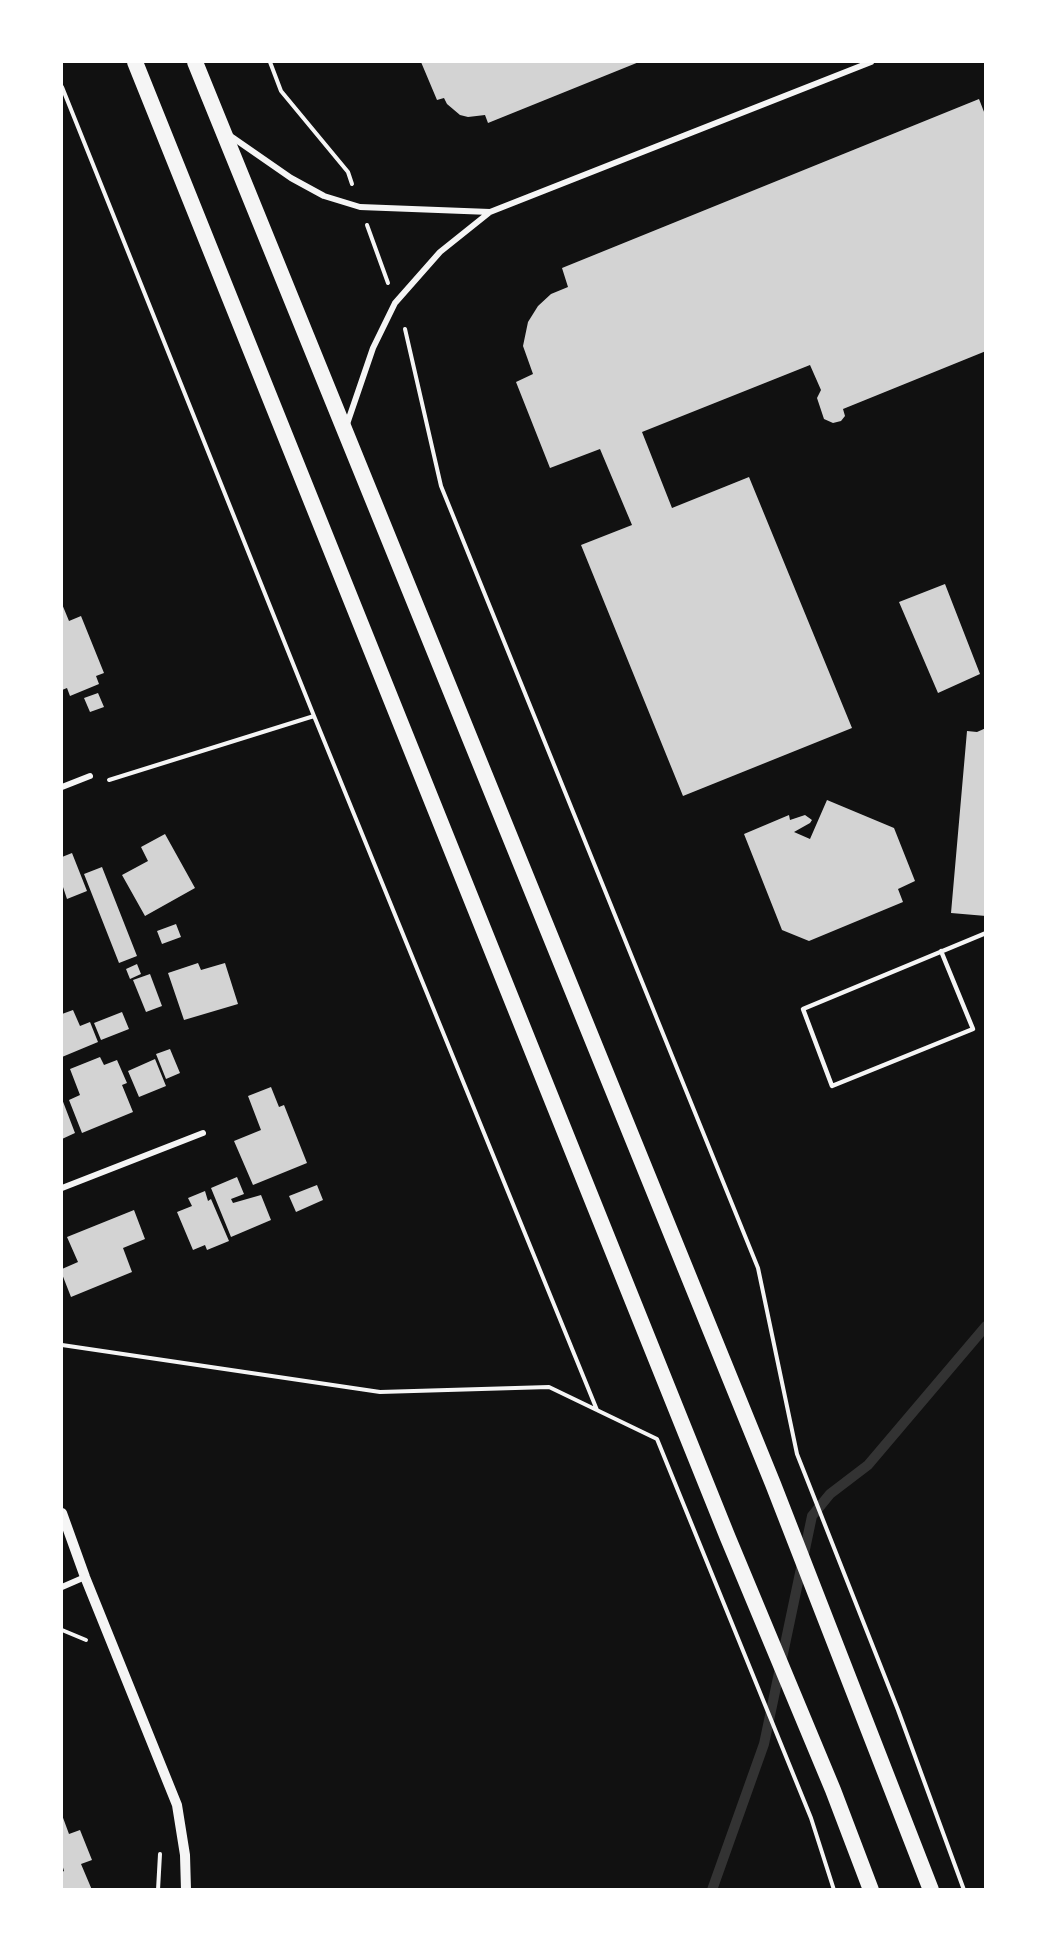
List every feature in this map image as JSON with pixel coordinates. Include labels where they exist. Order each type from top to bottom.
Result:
[{"type":"highway","points":[[135,62],[728,1538],[833,1790],[871,1890]]},
{"type":"highway","points":[[195,62],[773,1484],[931,1890]]},
{"type":"street","points":[[345,431],[373,348],[395,303],[440,252],[490,212],[858,64],[871,62]]},
{"type":"street","points":[[223,131],[300,183],[324,196],[360,207],[490,212]]},
{"type":"street","points":[[62,788],[90,776]]},
{"type":"street","points":[[62,1188],[202,1133]]},
{"type":"street","points":[[62,1513],[85,1577],[177,1805],[185,1856],[186,1890]]},
{"type":"street","points":[[62,1587],[85,1577]]},
{"type":"lane","points":[[941,951],[973,1029],[832,1086],[802,1009],[941,951],[986,933]]},
{"type":"path","points":[[270,62],[281,91],[348,172],[406,332],[441,486],[758,1268],[797,1454],[898,1710],[964,1890]]},
{"type":"path","points":[[62,87],[597,1410]]},
{"type":"path","points":[[90,776],[98,783],[315,716]]},
{"type":"path","points":[[62,1345],[380,1392],[549,1388],[657,1439],[811,1818],[834,1890]]},
{"type":"path","points":[[62,1630],[89,1641]]},
{"type":"path","points":[[158,1890],[160,1849]]},
{"type":"building","points":[[421,62],[639,62],[488,123],[485,115],[468,117],[460,115],[447,104],[444,98],[437,100]]},
{"type":"building","points":[[979,99],[986,117],[986,351],[843,409],[845,416],[841,421],[833,423],[824,419],[817,398],[821,390],[810,365],[642,432],[672,508],[749,477],[852,728],[683,796],[581,545],[632,525],[600,449],[550,468],[516,382],[533,374],[523,346],[528,322],[538,306],[551,294],[568,287],[562,268]]},
{"type":"building","points":[[945,584],[980,674],[938,693],[899,602]]},
{"type":"building","points":[[62,604],[69,621],[81,616],[104,673],[96,676],[99,684],[70,696],[67,688],[62,690]]},
{"type":"building","points":[[98,693],[104,707],[90,712],[84,698]]},
{"type":"building","points":[[986,728],[986,916],[951,913],[967,731],[977,732]]},
{"type":"building","points":[[827,800],[894,828],[915,881],[898,889],[903,902],[809,941],[782,930],[744,834],[789,815],[790,820],[805,815],[812,820],[794,832],[810,839]]},
{"type":"building","points":[[165,834],[195,888],[145,916],[122,875],[148,861],[141,847]]},
{"type":"building","points":[[72,853],[87,891],[67,899],[62,884],[62,857]]},
{"type":"building","points":[[102,867],[137,956],[119,963],[84,874]]},
{"type":"building","points":[[176,924],[181,937],[162,944],[157,931]]},
{"type":"building","points":[[198,963],[201,970],[225,963],[238,1004],[184,1020],[168,973]]},
{"type":"building","points":[[137,964],[141,974],[130,979],[126,969]]},
{"type":"building","points":[[150,974],[162,1006],[146,1012],[133,980]]},
{"type":"building","points":[[73,1010],[80,1026],[90,1022],[98,1042],[62,1057],[62,1014]]},
{"type":"building","points":[[122,1012],[129,1029],[101,1040],[94,1023]]},
{"type":"building","points":[[170,1049],[180,1073],[166,1079],[156,1054]]},
{"type":"building","points":[[100,1057],[104,1065],[117,1060],[127,1083],[122,1085],[133,1112],[82,1133],[69,1100],[80,1095],[70,1069]]},
{"type":"building","points":[[155,1059],[166,1086],[139,1097],[128,1071]]},
{"type":"building","points":[[271,1087],[279,1107],[284,1105],[307,1163],[253,1185],[234,1141],[261,1130],[248,1096]]},
{"type":"building","points":[[62,1099],[75,1133],[62,1139]]},
{"type":"building","points":[[237,1177],[244,1194],[231,1199],[233,1203],[261,1195],[271,1220],[231,1237],[211,1188]]},
{"type":"building","points":[[317,1185],[323,1200],[296,1212],[289,1196]]},
{"type":"building","points":[[205,1191],[208,1201],[211,1199],[229,1241],[207,1250],[205,1245],[193,1250],[177,1212],[192,1206],[188,1198]]},
{"type":"building","points":[[134,1210],[145,1239],[123,1248],[132,1272],[71,1297],[62,1269],[78,1262],[67,1237]]},
{"type":"building","points":[[62,1815],[69,1834],[80,1830],[92,1860],[81,1864],[92,1890],[62,1890],[62,1872],[64,1871]]},
{"type":"waterway","points":[[712,1890],[764,1744],[812,1516],[830,1494],[868,1465],[986,1326]]}]
